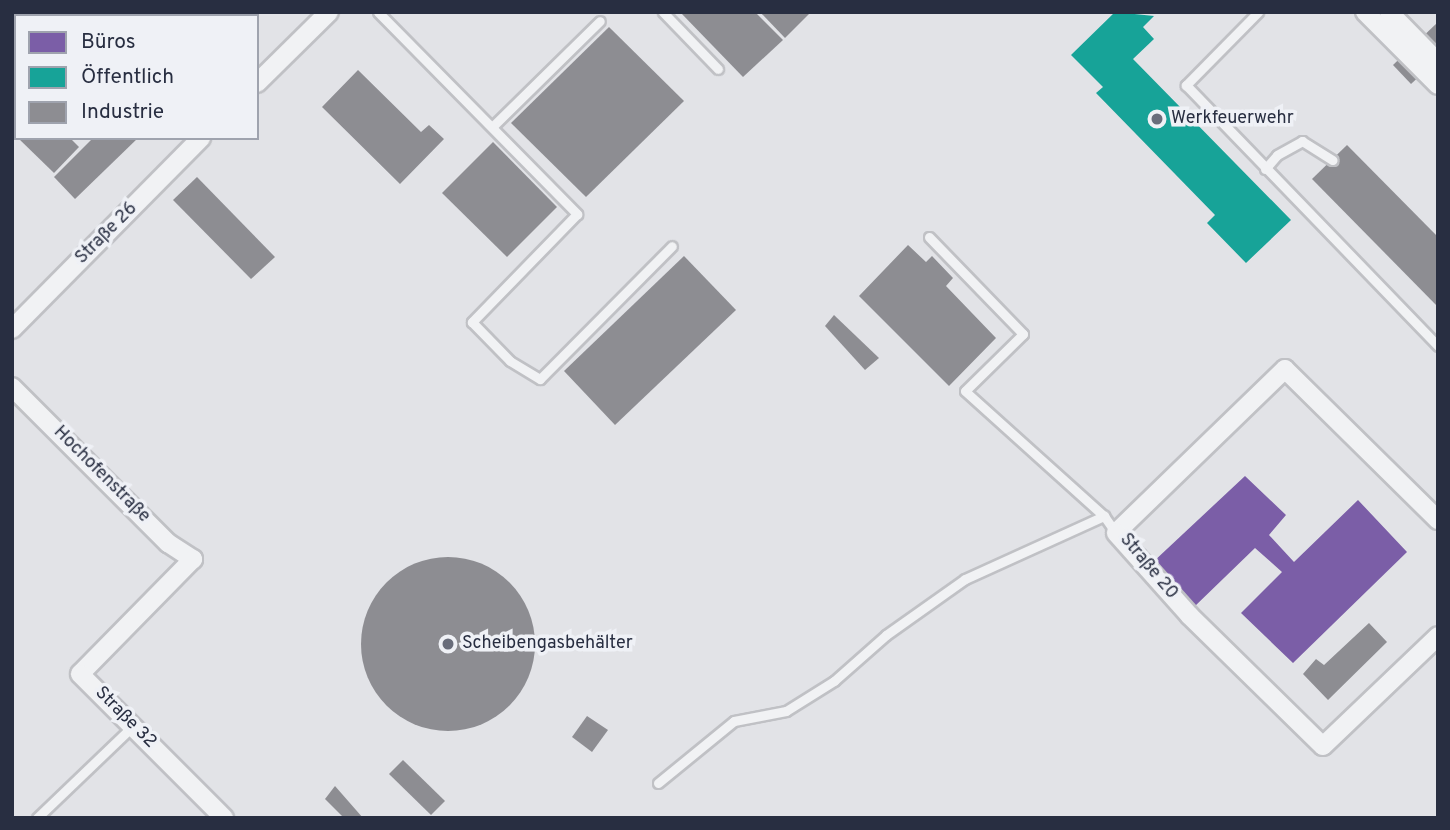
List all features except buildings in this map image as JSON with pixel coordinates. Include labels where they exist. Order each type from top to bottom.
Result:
[{"type":"street","points":[[259,81],[329,12]]},
{"type":"street","points":[[1366,12],[1438,85]]},
{"type":"street","points":[[1389,12],[1438,62]]},
{"type":"street","name":"Straße 26","points":[[12,329],[199,140]]},
{"type":"street","name":"Straße 20","points":[[1438,520],[1285,369],[1116,533],[1189,615],[1323,746],[1438,636]]},
{"type":"street","name":"Hochofenstraße","points":[[12,387],[167,543],[193,559]]},
{"type":"street","name":"Straße 32","points":[[193,559],[80,674],[224,818]]},
{"type":"lane","points":[[378,12],[578,214],[472,322],[510,361],[540,379],[672,246]]},
{"type":"lane","points":[[663,12],[718,69]]},
{"type":"lane","points":[[1258,12],[1186,85],[1438,346]]},
{"type":"lane","points":[[492,127],[600,21]]},
{"type":"lane","points":[[1265,169],[1289,146],[1302,141],[1332,160]]},
{"type":"lane","points":[[929,237],[1023,334],[965,391],[1104,516],[1116,533]]},
{"type":"lane","points":[[658,783],[734,721],[786,711],[834,681],[887,635],[965,579],[1104,516]]},
{"type":"lane","points":[[37,818],[133,726]]},
{"type":"place","name":"Werkfeuerwehr","points":[[1157,119]]},
{"type":"place","name":"Scheibengasbehälter","points":[[448,644]]}]
